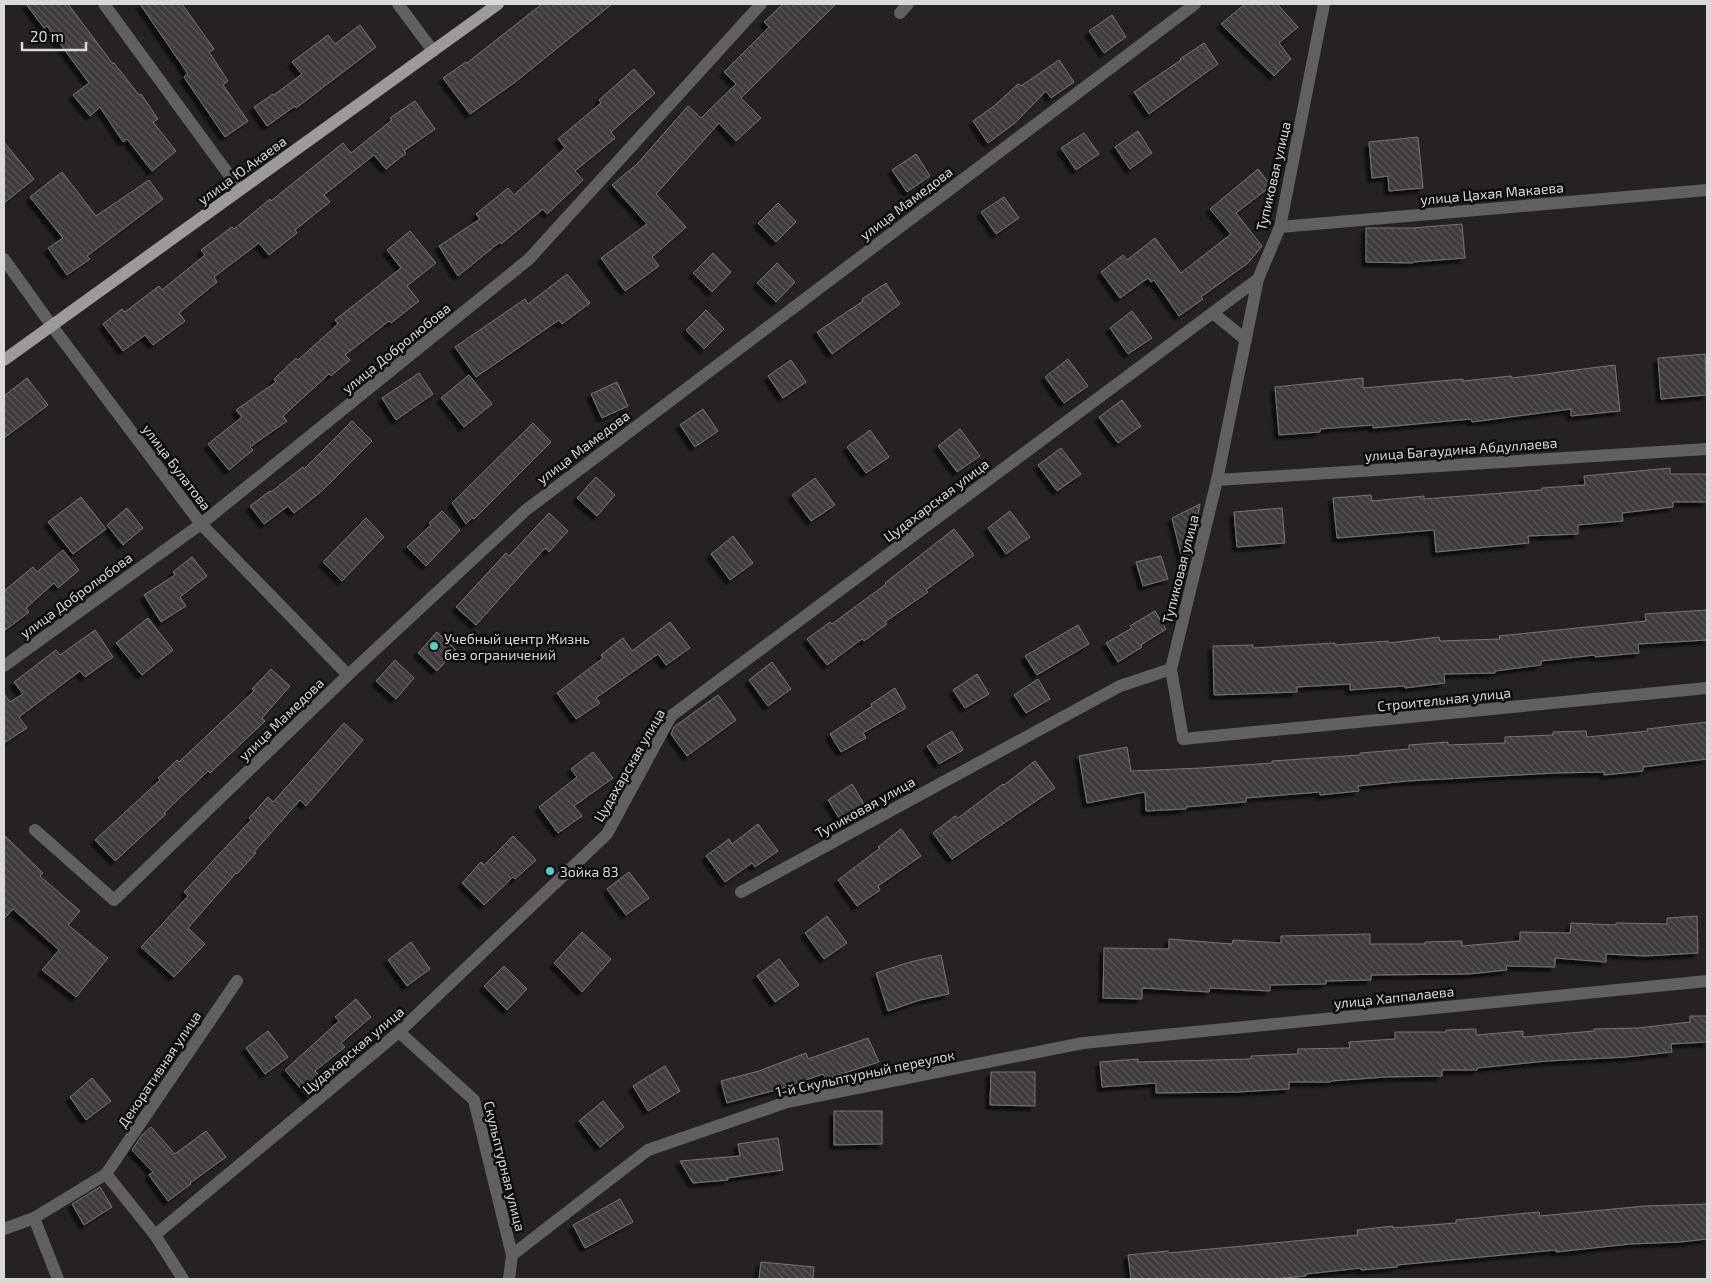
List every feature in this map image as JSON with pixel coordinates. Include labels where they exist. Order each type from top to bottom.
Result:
[{"type":"main road","name":"улица Ю.Акаева","points":[[4,360],[498,4]]},
{"type":"street","points":[[104,4],[240,190]]},
{"type":"street","points":[[398,4],[433,51]]},
{"type":"street","name":"улица Добролюбова","points":[[4,666],[201,524],[529,259],[761,4]]},
{"type":"street","name":"улица Мамедова","points":[[36,830],[114,900],[348,675],[526,510],[1196,4]]},
{"type":"street","name":"Тупиковая улица","points":[[741,892],[1120,686],[1171,669],[1217,480],[1258,279],[1280,226],[1324,4]]},
{"type":"street","name":"улица Цахая Макаева","points":[[1280,226],[1707,190]]},
{"type":"street","name":"улица Булатова","points":[[4,259],[201,524],[348,675]]},
{"type":"street","name":"Цудахарская улица","points":[[155,1235],[399,1032],[607,834],[671,716],[1258,279]]},
{"type":"street","points":[[1213,313],[1246,340]]},
{"type":"street","name":"улица Багаудина Абдуллаева","points":[[1217,480],[1707,449]]},
{"type":"street","name":"Строительная улица","points":[[1171,669],[1183,740],[1707,688]]},
{"type":"street","name":"Декоративная улица","points":[[4,1230],[34,1218],[106,1174],[237,981]]},
{"type":"street","name":"улица Хаппалаева","points":[[1083,1043],[1707,981]]},
{"type":"street","name":"Скульптурная улица","points":[[399,1032],[474,1100],[512,1254],[508,1279]]},
{"type":"street","name":"1-й Скульптурный переулок","points":[[512,1254],[648,1150],[787,1102],[1083,1043]]},
{"type":"street","points":[[106,1174],[155,1235],[183,1279]]},
{"type":"street","points":[[34,1218],[58,1279]]},
{"type":"building","points":[[26,4],[68,4],[113,64],[139,95],[141,94],[158,119],[153,122],[176,151],[152,171],[127,139],[123,142],[100,107],[90,116],[73,95],[89,83],[47,26],[44,28]]},
{"type":"building","points":[[140,4],[182,4],[214,49],[209,52],[228,81],[223,85],[248,121],[225,137],[184,77],[188,74]]},
{"type":"building","points":[[542,4],[612,4],[514,83],[470,114],[443,78],[467,63]]},
{"type":"building","points":[[783,4],[836,4],[741,98],[761,118],[736,141],[719,123],[656,194],[686,227],[652,257],[659,266],[625,291],[601,258],[647,224],[612,185],[637,164],[688,106],[701,118],[736,84],[724,72],[769,27],[764,22]]},
{"type":"building","points":[[1245,4],[1277,4],[1298,27],[1279,43],[1291,59],[1274,76],[1221,24]]},
{"type":"building","points":[[1112,15],[1126,37],[1104,53],[1089,31]]},
{"type":"building","points":[[360,25],[376,47],[296,108],[295,106],[267,126],[254,107],[302,74],[292,62],[328,35],[335,44]]},
{"type":"building","points":[[1204,43],[1218,64],[1149,114],[1134,92]]},
{"type":"building","points":[[1059,60],[1074,82],[1051,98],[1046,91],[1015,123],[988,143],[973,121],[994,106],[1018,84],[1021,86]]},
{"type":"building","points":[[634,69],[655,93],[611,132],[615,138],[575,171],[583,180],[547,214],[543,209],[458,276],[439,246],[480,219],[476,214],[508,188],[514,195],[565,148],[558,139],[601,103],[599,100]]},
{"type":"building","points":[[415,101],[435,129],[404,151],[406,153],[386,169],[374,155],[324,195],[330,202],[295,230],[297,233],[269,255],[259,243],[214,277],[217,282],[179,313],[185,321],[153,345],[145,335],[123,351],[103,324],[122,309],[125,312],[159,286],[162,290],[205,255],[201,250],[232,227],[234,229],[343,143],[351,153],[392,120],[390,118]]},
{"type":"building","points":[[1138,131],[1152,153],[1130,169],[1115,147]]},
{"type":"building","points":[[1084,133],[1099,154],[1076,170],[1061,148]]},
{"type":"building","points":[[1418,137],[1423,188],[1389,191],[1388,176],[1372,178],[1369,142]]},
{"type":"building","points":[[4,142],[34,179],[4,203]]},
{"type":"building","points":[[916,154],[930,176],[907,192],[892,170]]},
{"type":"building","points":[[1258,169],[1271,186],[1236,213],[1262,246],[1248,263],[1201,297],[1203,299],[1179,316],[1154,280],[1151,282],[1148,278],[1120,298],[1101,272],[1123,255],[1127,260],[1155,238],[1181,273],[1231,234],[1210,209]]},
{"type":"building","points":[[62,172],[96,216],[149,180],[163,199],[87,256],[90,259],[67,275],[48,248],[63,238],[30,197]]},
{"type":"building","points":[[1004,197],[1019,218],[996,234],[981,212]]},
{"type":"building","points":[[778,203],[796,222],[776,242],[758,223]]},
{"type":"building","points":[[1462,224],[1465,258],[1413,263],[1366,262],[1366,228],[1412,228]]},
{"type":"building","points":[[410,231],[436,263],[407,286],[419,301],[391,323],[389,321],[345,355],[350,360],[331,376],[329,374],[283,416],[287,421],[250,447],[253,450],[229,470],[208,444],[242,417],[236,410],[276,382],[274,379],[296,358],[298,360],[338,324],[335,320],[401,268],[387,250]]},
{"type":"building","points":[[713,253],[731,272],[712,292],[693,273]]},
{"type":"building","points":[[777,263],[795,282],[776,302],[757,283]]},
{"type":"building","points":[[567,274],[590,303],[562,324],[559,320],[476,377],[455,347],[525,299],[528,304]]},
{"type":"building","points":[[886,283],[900,304],[832,354],[817,332]]},
{"type":"building","points":[[706,310],[724,329],[704,349],[686,330]]},
{"type":"building","points":[[1132,311],[1152,338],[1128,354],[1110,328]]},
{"type":"building","points":[[1705,354],[1707,395],[1661,399],[1658,358]]},
{"type":"building","points":[[1068,359],[1088,386],[1064,403],[1045,377]]},
{"type":"building","points":[[791,360],[806,382],[783,398],[768,376]]},
{"type":"building","points":[[1615,365],[1620,411],[1571,416],[1571,409],[1472,422],[1471,419],[1373,428],[1373,425],[1320,429],[1320,432],[1279,435],[1275,387],[1363,378],[1363,388],[1463,379],[1463,381],[1511,376],[1512,378]]},
{"type":"building","points":[[419,373],[433,394],[396,420],[382,398]]},
{"type":"building","points":[[469,375],[492,404],[464,427],[441,398]]},
{"type":"building","points":[[27,378],[48,405],[4,438],[4,396]]},
{"type":"building","points":[[617,382],[628,406],[602,418],[591,394]]},
{"type":"building","points":[[1122,400],[1141,426],[1118,443],[1099,417]]},
{"type":"building","points":[[703,409],[718,431],[695,447],[680,425]]},
{"type":"building","points":[[352,421],[372,441],[323,490],[294,513],[288,506],[264,524],[250,506],[303,467],[304,469]]},
{"type":"building","points":[[533,423],[551,442],[474,519],[472,518],[466,524],[452,503]]},
{"type":"building","points":[[960,429],[980,456],[957,472],[938,446]]},
{"type":"building","points":[[870,430],[889,457],[866,473],[847,447]]},
{"type":"building","points":[[1061,448],[1081,474],[1057,491],[1038,465]]},
{"type":"building","points":[[1670,468],[1670,474],[1707,474],[1707,502],[1673,502],[1673,507],[1622,513],[1623,521],[1578,525],[1578,534],[1528,536],[1529,543],[1436,552],[1434,530],[1337,538],[1333,498],[1371,495],[1372,501],[1424,496],[1424,499],[1542,490],[1542,488],[1585,485],[1584,476]]},
{"type":"building","points":[[596,477],[615,495],[597,516],[577,498]]},
{"type":"building","points":[[815,478],[835,505],[811,521],[792,495]]},
{"type":"building","points":[[81,497],[106,529],[73,554],[48,522]]},
{"type":"building","points":[[1200,504],[1191,551],[1186,575],[1172,518]]},
{"type":"building","points":[[127,508],[143,528],[123,545],[107,525]]},
{"type":"building","points":[[1282,508],[1285,543],[1237,547],[1234,512]]},
{"type":"building","points":[[442,511],[460,530],[426,566],[407,547],[431,525],[429,523]]},
{"type":"building","points":[[1010,511],[1030,537],[1006,554],[988,528]]},
{"type":"building","points":[[549,513],[568,531],[549,552],[545,548],[476,625],[456,607],[506,553],[509,556]]},
{"type":"building","points":[[366,518],[384,537],[342,581],[323,562]]},
{"type":"building","points":[[954,529],[974,555],[926,590],[928,592],[885,622],[887,624],[864,641],[862,639],[827,665],[807,639],[830,622],[832,624],[886,584]]},
{"type":"building","points":[[733,536],[753,563],[730,580],[711,554]]},
{"type":"building","points":[[63,550],[79,570],[58,588],[54,583],[26,608],[29,612],[4,631],[4,591],[33,567],[37,572]]},
{"type":"building","points":[[1161,556],[1168,579],[1143,586],[1136,562]]},
{"type":"building","points":[[192,557],[207,576],[180,597],[186,606],[161,622],[144,595],[175,575],[173,572]]},
{"type":"building","points":[[1707,610],[1707,640],[1638,644],[1639,653],[1595,657],[1595,655],[1541,661],[1541,665],[1495,671],[1495,673],[1444,674],[1445,683],[1405,688],[1404,686],[1350,690],[1350,684],[1297,687],[1297,692],[1214,695],[1213,646],[1253,645],[1253,648],[1388,641],[1388,643],[1439,637],[1440,641],[1500,639],[1499,636],[1646,621],[1645,614]]},
{"type":"building","points":[[1155,611],[1166,629],[1118,662],[1106,643],[1132,628],[1130,626]]},
{"type":"building","points":[[148,618],[173,650],[142,675],[116,643]]},
{"type":"building","points":[[670,622],[690,648],[666,665],[658,654],[596,698],[600,703],[576,719],[557,693],[603,658],[601,655],[623,638],[632,651]]},
{"type":"building","points":[[1078,625],[1089,644],[1037,675],[1025,656]]},
{"type":"building","points":[[95,630],[113,657],[85,677],[80,671],[19,717],[27,728],[4,743],[4,694],[10,702],[23,694],[14,682],[56,650],[60,655]]},
{"type":"building","points":[[437,632],[456,650],[437,671],[418,653]]},
{"type":"building","points":[[395,660],[414,678],[396,699],[376,681]]},
{"type":"building","points":[[772,662],[791,689],[768,706],[749,680]]},
{"type":"building","points":[[271,669],[290,686],[262,718],[265,721],[210,773],[208,771],[164,813],[166,814],[115,861],[95,840],[160,780],[158,778],[177,760],[179,762],[254,691],[252,689]]},
{"type":"building","points":[[977,674],[989,694],[965,708],[953,690]]},
{"type":"building","points":[[1038,679],[1050,699],[1026,713],[1014,695]]},
{"type":"building","points":[[895,688],[906,708],[863,733],[866,738],[841,752],[830,734]]},
{"type":"building","points":[[718,695],[736,720],[687,756],[671,734],[674,727]]},
{"type":"building","points":[[1707,722],[1707,759],[1643,767],[1643,771],[1604,775],[1604,772],[1555,773],[1407,781],[1358,786],[1359,791],[1320,795],[1320,792],[1246,798],[1246,802],[1186,807],[1186,809],[1146,811],[1145,792],[1087,803],[1079,756],[1127,747],[1131,771],[1201,768],[1360,755],[1360,753],[1409,749],[1409,745],[1448,742],[1448,745],[1505,743],[1505,737],[1553,735],[1553,732],[1586,731],[1587,737],[1648,731],[1647,729]]},
{"type":"building","points":[[344,723],[363,740],[306,806],[300,800],[254,852],[256,853],[188,928],[205,944],[174,977],[141,947],[188,896],[184,892],[251,820],[249,818],[268,797],[273,802]]},
{"type":"building","points":[[952,731],[963,750],[939,764],[927,746]]},
{"type":"building","points":[[593,752],[613,778],[574,806],[582,816],[558,833],[539,807],[577,777],[571,769]]},
{"type":"building","points":[[1035,761],[1055,788],[952,859],[933,833],[955,816],[958,818]]},
{"type":"building","points":[[852,784],[864,804],[839,818],[828,800]]},
{"type":"building","points":[[758,824],[778,851],[755,867],[752,863],[725,882],[706,856],[729,839],[732,844]]},
{"type":"building","points":[[901,829],[921,856],[878,886],[880,890],[857,906],[838,880],[880,848],[878,847]]},
{"type":"building","points":[[4,835],[43,873],[40,876],[80,911],[68,925],[108,958],[76,997],[42,970],[59,950],[13,909],[4,919]]},
{"type":"building","points":[[513,836],[536,860],[515,879],[513,877],[484,905],[462,883],[481,862],[484,865]]},
{"type":"building","points":[[629,872],[649,898],[626,915],[607,889]]},
{"type":"building","points":[[827,916],[847,943],[824,959],[805,933]]},
{"type":"building","points":[[1697,916],[1698,953],[1645,956],[1606,954],[1606,962],[1555,958],[1555,967],[1506,966],[1507,970],[1469,974],[1371,975],[1371,980],[1326,981],[1326,984],[1270,985],[1270,991],[1210,988],[1209,992],[1142,988],[1142,999],[1103,998],[1104,948],[1169,949],[1169,939],[1232,944],[1233,940],[1281,943],[1281,936],[1370,934],[1370,944],[1425,944],[1425,942],[1462,941],[1462,946],[1520,941],[1520,932],[1570,933],[1571,923],[1616,925],[1616,923],[1667,924],[1667,918]]},
{"type":"building","points":[[582,932],[611,959],[582,992],[554,963]]},
{"type":"building","points":[[411,942],[430,969],[407,986],[388,960]]},
{"type":"building","points":[[941,955],[949,994],[920,1000],[888,1011],[876,973],[910,962]]},
{"type":"building","points":[[779,959],[799,985],[775,1002],[757,976]]},
{"type":"building","points":[[504,966],[527,989],[507,1010],[484,986]]},
{"type":"building","points":[[356,999],[371,1017],[341,1043],[345,1047],[315,1071],[326,1082],[308,1097],[285,1070],[339,1021],[335,1017]]},
{"type":"building","points":[[1690,1016],[1707,1016],[1707,1042],[1671,1044],[1672,1052],[1627,1057],[1547,1061],[1477,1068],[1477,1070],[1442,1070],[1442,1076],[1386,1077],[1331,1082],[1289,1082],[1289,1089],[1156,1093],[1156,1083],[1102,1087],[1100,1062],[1138,1059],[1138,1062],[1251,1059],[1251,1056],[1298,1054],[1298,1049],[1350,1048],[1349,1042],[1395,1039],[1395,1032],[1446,1032],[1446,1030],[1476,1029],[1476,1035],[1523,1031],[1523,1037],[1594,1031],[1594,1029],[1638,1028],[1690,1022]]},
{"type":"building","points":[[268,1031],[288,1057],[265,1074],[246,1048]]},
{"type":"building","points":[[868,1038],[879,1062],[826,1079],[823,1074],[783,1088],[727,1103],[721,1081],[759,1071],[806,1053],[808,1059]]},
{"type":"building","points":[[665,1066],[680,1091],[648,1111],[633,1086]]},
{"type":"building","points":[[991,1072],[1035,1072],[1035,1106],[990,1105]]},
{"type":"building","points":[[92,1078],[111,1101],[86,1120],[70,1097]]},
{"type":"building","points":[[603,1101],[624,1127],[600,1147],[579,1121]]},
{"type":"building","points":[[834,1111],[882,1111],[882,1144],[834,1145]]},
{"type":"building","points":[[151,1127],[175,1154],[206,1131],[226,1157],[168,1201],[149,1175],[153,1172],[132,1150],[142,1135]]},
{"type":"building","points":[[778,1138],[783,1170],[727,1178],[728,1180],[693,1183],[680,1161],[740,1156],[738,1144]]},
{"type":"building","points":[[100,1187],[112,1207],[84,1225],[72,1204]]},
{"type":"building","points":[[620,1199],[633,1222],[585,1248],[573,1225]]},
{"type":"building","points":[[1707,1204],[1707,1239],[1630,1244],[1556,1252],[1556,1250],[1397,1265],[1397,1267],[1361,1270],[1361,1268],[1273,1279],[1131,1279],[1128,1255],[1168,1251],[1169,1253],[1358,1235],[1357,1230],[1456,1223],[1456,1220],[1539,1212],[1540,1216],[1645,1206]]},
{"type":"building","points":[[761,1262],[814,1267],[813,1279],[759,1279]]},
{"type":"place","name":"Учебный центр Жизнь без ограничений","points":[[434,646]]},
{"type":"place","name":"Зойка 83","points":[[550,871]]}]
